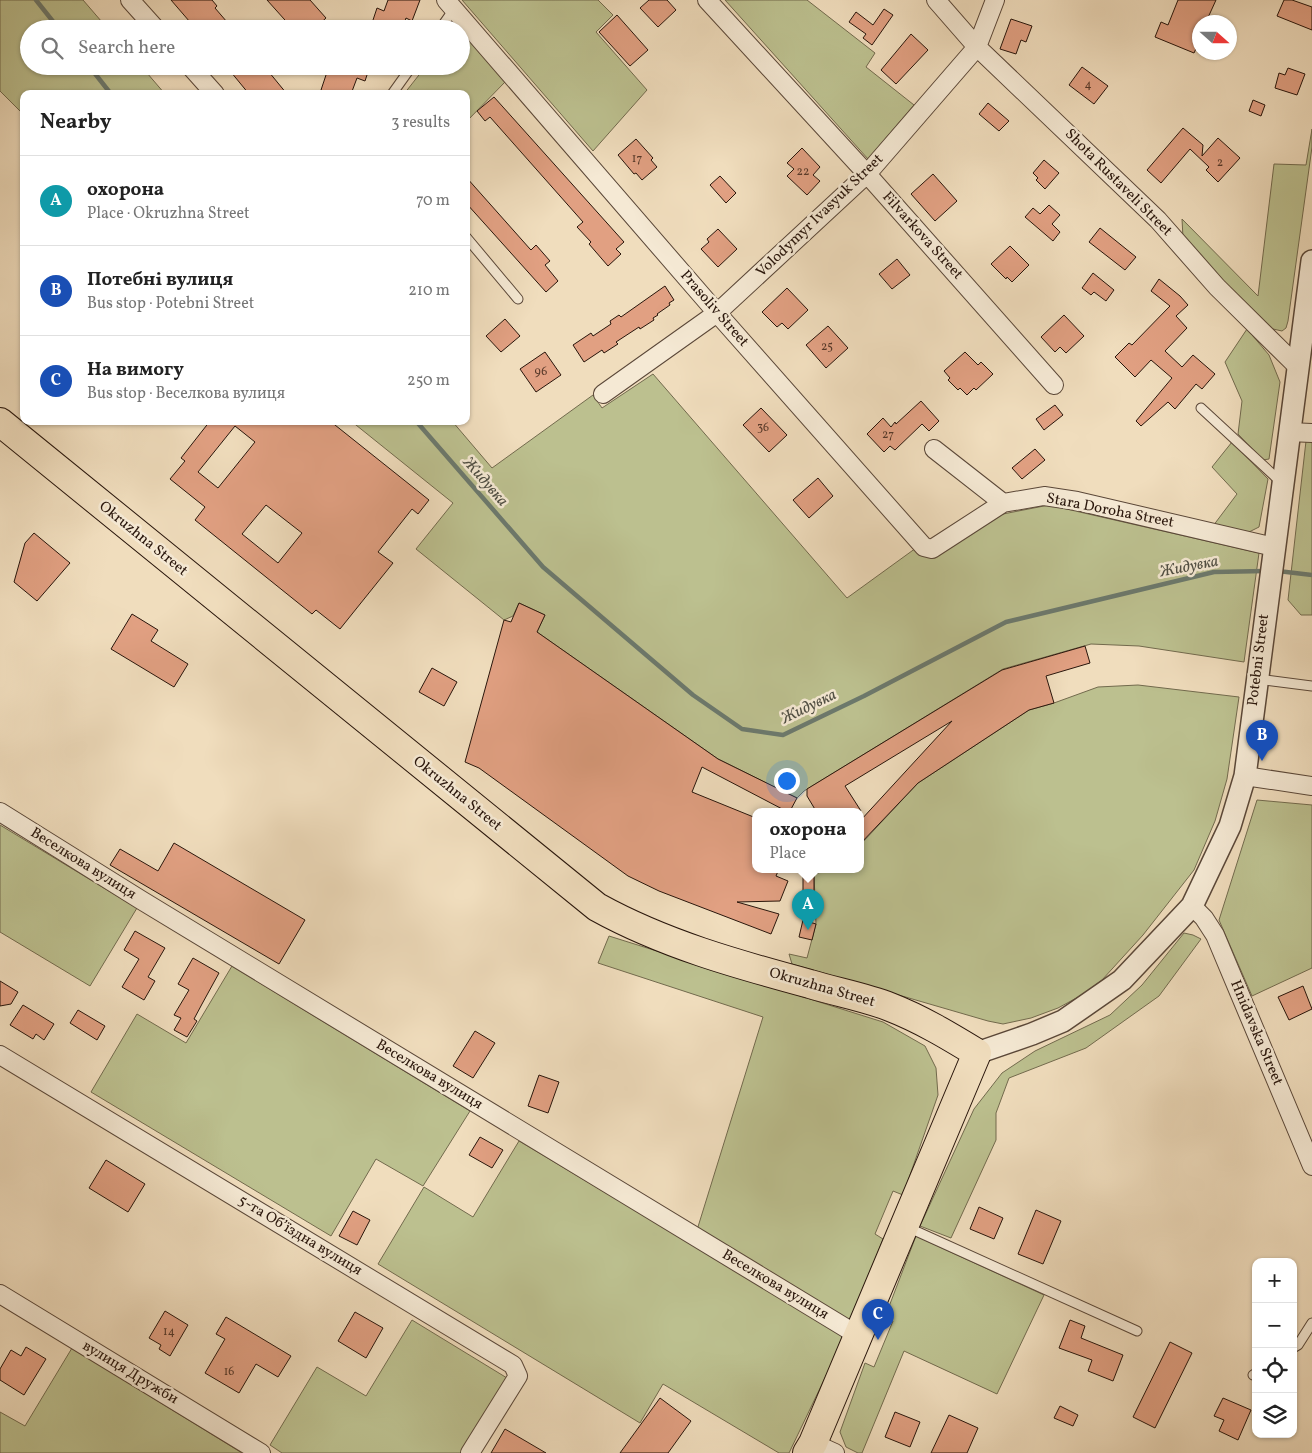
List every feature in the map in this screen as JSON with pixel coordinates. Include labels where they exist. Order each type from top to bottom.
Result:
[{"type":"main road","name":"Okruzhna Street","points":[[0,422],[597,907],[657,937],[715,957],[890,1007],[936,1028],[977,1053]]},
{"type":"main road","points":[[818,1450],[860,1336],[977,1053]]},
{"type":"street","points":[[130,0],[148,20]]},
{"type":"street","name":"Filvarkova Street","points":[[707,0],[867,174],[1054,385]]},
{"type":"street","name":"Shota Rustaveli Street","points":[[936,0],[977,47],[1158,220],[1217,286],[1298,367]]},
{"type":"street","name":"Volodymyr Ivasyuk Street","points":[[603,394],[717,313],[867,174],[977,47],[995,0]]},
{"type":"street","name":"Prasoliv Street","points":[[450,5],[463,20]]},
{"type":"street","name":"Prasoliv Street","points":[[470,28],[717,313],[924,547],[932,548],[1003,503]]},
{"type":"street","points":[[198,75],[211,90]]},
{"type":"street","name":"Potebni Street","points":[[977,1053],[1063,1021],[1122,980],[1192,906],[1230,826],[1245,776],[1312,261]]},
{"type":"street","points":[[1289,432],[1312,433]]},
{"type":"street","points":[[934,449],[1003,503]]},
{"type":"street","name":"Stara Doroha Street","points":[[1003,503],[1044,496],[1077,501],[1273,553]]},
{"type":"street","points":[[1245,776],[1312,786]]},
{"type":"street","name":"Веселкова вулиця","points":[[0,812],[141,900],[860,1336]]},
{"type":"street","name":"Hnidavska Street","points":[[1192,906],[1204,918],[1215,934],[1312,1166]]},
{"type":"street","name":"5-та Обʼїздна вулиця","points":[[0,1055],[513,1365],[518,1376],[470,1453]]},
{"type":"street","name":"вулиця Дружби","points":[[0,1294],[261,1453]]},
{"type":"lane","points":[[444,20],[450,5]]},
{"type":"lane","points":[[395,90],[406,75]]},
{"type":"lane","points":[[470,242],[518,299]]},
{"type":"lane","points":[[1201,408],[1282,483]]},
{"type":"lane","points":[[1257,679],[1312,686]]},
{"type":"lane","points":[[905,1226],[1137,1331]]},
{"type":"lane","points":[[1297,1344],[1312,1323]]},
{"type":"green space","points":[[0,0],[83,0],[100,20],[20,20],[20,75],[149,75],[162,90],[20,90],[20,111],[0,91]]},
{"type":"green space","points":[[462,0],[598,0],[613,15],[596,32],[647,90],[593,151]]},
{"type":"green space","points":[[725,0],[807,0],[875,53],[866,67],[914,105],[868,159]]},
{"type":"green space","points":[[470,41],[505,82],[470,118],[470,90],[407,90],[419,75],[470,75]]},
{"type":"green space","points":[[1312,129],[1312,147],[1288,321],[1286,328],[1282,331],[1264,327],[1183,238],[1182,219],[1258,296],[1274,164],[1306,165]]},
{"type":"green space","points":[[1247,329],[1269,355],[1280,382],[1269,459],[1263,460],[1238,434],[1242,401],[1225,362]]},
{"type":"green space","points":[[653,374],[847,598],[916,548],[998,515],[1049,505],[1259,553],[1244,662],[1139,646],[1091,644],[1003,669],[804,791],[797,798],[718,759],[537,632],[545,615],[519,603],[513,616],[504,620],[416,549],[453,503],[356,425],[455,425],[492,468],[593,395],[602,408]]},
{"type":"green space","points":[[1306,441],[1312,441],[1312,615],[1301,615],[1288,600]]},
{"type":"green space","points":[[1232,442],[1268,479],[1259,527],[1245,534],[1213,526],[1237,494],[1212,467]]},
{"type":"green space","points":[[1138,685],[1239,697],[1227,779],[1215,821],[1194,870],[1143,935],[1102,980],[1082,995],[1058,1008],[1031,1018],[1003,1024],[792,964],[789,954],[807,958],[816,924],[814,874],[864,873],[864,841],[918,783],[1029,710],[1098,687]]},
{"type":"green space","points":[[1257,800],[1312,805],[1312,968],[1252,996],[1219,920]]},
{"type":"green space","points":[[0,825],[137,908],[90,986],[0,932]]},
{"type":"green space","points":[[1184,933],[1201,939],[1159,996],[1086,1048],[1009,1078],[996,1113],[996,1140],[951,1238],[920,1226],[974,1109],[1002,1073],[1035,1051],[1110,1015],[1142,985]]},
{"type":"green space","points":[[609,936],[883,1022],[925,1046],[936,1068],[938,1095],[903,1195],[893,1191],[875,1234],[883,1239],[851,1322],[697,1230],[763,1017],[598,963]]},
{"type":"green space","points":[[232,966],[470,1111],[423,1186],[376,1159],[331,1236],[91,1092],[137,1014],[186,1043]]},
{"type":"green space","points":[[519,1141],[829,1326],[846,1334],[789,1453],[779,1453],[663,1384],[640,1423],[378,1264],[424,1187],[473,1217]]},
{"type":"green space","points":[[916,1236],[1044,1295],[997,1394],[904,1351],[862,1453],[858,1453],[846,1447],[840,1432],[865,1363],[874,1367],[893,1321],[885,1317]]},
{"type":"green space","points":[[412,1320],[507,1378],[461,1453],[282,1453],[270,1445],[317,1367],[366,1396]]},
{"type":"green space","points":[[72,1348],[242,1453],[0,1453],[0,1412],[25,1426]]},
{"type":"building","points":[[171,0],[212,0],[217,6],[215,8],[225,20],[188,20]]},
{"type":"building","points":[[267,0],[310,0],[326,18],[324,20],[285,20]]},
{"type":"building","points":[[388,0],[420,0],[412,20],[406,18],[405,20],[373,20],[377,8],[384,11]]},
{"type":"building","points":[[649,0],[667,0],[676,10],[658,27],[640,8]]},
{"type":"building","points":[[1178,0],[1216,0],[1209,15],[1192,15],[1192,52],[1155,37],[1161,22],[1168,25]]},
{"type":"building","points":[[1284,0],[1292,0],[1312,7],[1312,30],[1277,16]]},
{"type":"building","points":[[884,9],[893,15],[872,45],[863,38],[866,34],[849,22],[856,12],[873,25]]},
{"type":"building","points":[[617,15],[648,50],[630,66],[599,32]]},
{"type":"building","points":[[1011,19],[1032,26],[1026,42],[1021,40],[1016,54],[1000,49]]},
{"type":"building","points":[[911,34],[928,50],[896,84],[881,70]]},
{"type":"building","points":[[1082,67],[1108,86],[1094,104],[1069,85]]},
{"type":"building","points":[[1288,68],[1305,74],[1297,95],[1275,88],[1279,73],[1285,75]]},
{"type":"building","points":[[233,75],[271,75],[284,90],[246,90]]},
{"type":"building","points":[[326,75],[367,75],[365,81],[357,78],[352,90],[321,90]]},
{"type":"building","points":[[494,97],[624,242],[616,249],[621,254],[608,266],[589,244],[591,242],[577,227],[583,222],[490,117],[485,121],[477,111]]},
{"type":"building","points":[[1253,100],[1265,105],[1261,116],[1249,111]]},
{"type":"building","points":[[988,103],[1009,121],[999,131],[979,114]]},
{"type":"building","points":[[1183,128],[1203,145],[1202,156],[1218,138],[1240,158],[1218,182],[1206,170],[1209,167],[1190,149],[1161,183],[1147,170]]},
{"type":"building","points":[[636,139],[653,158],[651,160],[657,167],[642,180],[636,173],[634,174],[618,155]]},
{"type":"building","points":[[802,148],[820,167],[813,175],[820,181],[807,195],[787,176],[794,169],[787,163]]},
{"type":"building","points":[[1044,160],[1059,173],[1045,189],[1036,180],[1038,178],[1033,173]]},
{"type":"building","points":[[933,174],[957,201],[935,221],[911,194]]},
{"type":"building","points":[[720,176],[736,193],[726,203],[710,185]]},
{"type":"building","points":[[470,182],[531,250],[536,245],[550,261],[545,265],[558,281],[546,292],[470,207]]},
{"type":"building","points":[[1049,205],[1060,215],[1052,224],[1060,232],[1053,241],[1025,217],[1033,208],[1040,214]]},
{"type":"building","points":[[1100,228],[1136,257],[1125,270],[1089,242]]},
{"type":"building","points":[[718,229],[737,249],[718,267],[701,249],[709,242],[707,239]]},
{"type":"building","points":[[1010,246],[1029,265],[1012,282],[1007,277],[1006,279],[991,264]]},
{"type":"building","points":[[897,259],[910,275],[892,289],[879,274]]},
{"type":"building","points":[[1093,273],[1114,290],[1106,301],[1094,292],[1091,295],[1082,288]]},
{"type":"building","points":[[1159,279],[1188,305],[1176,316],[1187,328],[1165,351],[1182,367],[1193,355],[1215,374],[1202,389],[1196,384],[1175,409],[1168,402],[1141,426],[1136,421],[1172,378],[1151,360],[1135,377],[1115,357],[1129,343],[1132,345],[1170,306],[1151,291]]},
{"type":"building","points":[[665,286],[674,300],[669,303],[670,305],[657,314],[653,318],[654,320],[616,342],[618,344],[604,353],[602,350],[584,362],[573,345],[591,333],[593,336],[611,324],[610,321],[619,315],[621,317]]},
{"type":"building","points":[[787,288],[808,310],[788,329],[782,323],[777,327],[762,312]]},
{"type":"building","points":[[1064,315],[1084,336],[1066,353],[1060,347],[1055,352],[1041,337]]},
{"type":"building","points":[[505,319],[520,336],[501,352],[486,336]]},
{"type":"building","points":[[828,326],[848,348],[826,368],[806,345]]},
{"type":"building","points":[[545,352],[561,375],[536,392],[520,369]]},
{"type":"building","points":[[965,352],[978,365],[981,362],[993,374],[976,390],[974,388],[967,395],[960,388],[958,390],[948,380],[950,378],[944,371]]},
{"type":"building","points":[[921,401],[939,421],[929,431],[922,424],[895,450],[890,446],[884,452],[867,434],[883,418],[891,427],[895,422],[896,424]]},
{"type":"building","points":[[1055,405],[1063,415],[1044,430],[1036,419]]},
{"type":"building","points":[[761,408],[787,435],[769,452],[743,425]]},
{"type":"building","points":[[207,425],[335,425],[429,500],[418,514],[412,509],[378,552],[393,563],[340,629],[316,610],[312,614],[195,520],[205,507],[170,479],[185,461],[181,458]],"holes":[[[235,426],[255,442],[218,488],[198,472]],[[266,505],[302,533],[278,563],[242,534]]]},
{"type":"building","points":[[1035,449],[1045,460],[1022,479],[1012,468]]},
{"type":"building","points":[[818,478],[833,496],[809,518],[793,500]]},
{"type":"building","points":[[34,533],[70,563],[37,601],[14,582],[25,543]]},
{"type":"building","points":[[519,603],[545,615],[537,632],[718,759],[797,798],[792,808],[780,808],[702,767],[692,792],[752,816],[752,873],[777,873],[776,876],[788,881],[780,901],[737,902],[779,914],[771,934],[659,891],[628,876],[479,768],[465,762],[504,620],[511,622]]},
{"type":"building","points":[[132,614],[158,630],[151,641],[188,664],[174,687],[111,649]]},
{"type":"building","points":[[1085,646],[1090,663],[1046,676],[1054,703],[1029,710],[918,783],[864,840],[864,817],[952,721],[845,786],[859,808],[814,808],[807,796],[807,789],[1002,670]]},
{"type":"building","points":[[432,668],[457,682],[444,706],[419,692]]},
{"type":"building","points":[[174,843],[305,920],[279,964],[110,865],[120,849],[158,871]]},
{"type":"building","points":[[803,873],[814,873],[814,901],[803,901]]},
{"type":"building","points":[[803,920],[816,924],[812,940],[799,937]]},
{"type":"building","points":[[135,931],[165,948],[148,977],[155,981],[144,1000],[122,987],[139,959],[124,950]]},
{"type":"building","points":[[193,958],[219,973],[194,1019],[197,1021],[187,1037],[174,1030],[181,1018],[174,1015],[189,990],[178,984]]},
{"type":"building","points":[[0,981],[18,992],[11,1004],[0,1006]]},
{"type":"building","points":[[1303,986],[1312,1009],[1289,1020],[1278,997]]},
{"type":"building","points":[[23,1005],[54,1024],[44,1040],[36,1034],[33,1039],[10,1025]]},
{"type":"building","points":[[78,1010],[105,1026],[97,1040],[70,1023]]},
{"type":"building","points":[[475,1031],[495,1043],[473,1078],[453,1066]]},
{"type":"building","points":[[539,1075],[559,1082],[548,1113],[528,1106]]},
{"type":"building","points":[[480,1137],[503,1150],[492,1168],[469,1155]]},
{"type":"building","points":[[106,1160],[145,1184],[128,1212],[89,1188]]},
{"type":"building","points":[[979,1207],[1003,1218],[994,1239],[970,1229]]},
{"type":"building","points":[[1036,1210],[1061,1221],[1043,1264],[1018,1254]]},
{"type":"building","points":[[353,1211],[370,1220],[357,1245],[339,1236]]},
{"type":"building","points":[[165,1311],[188,1325],[170,1356],[159,1349],[161,1345],[149,1338]]},
{"type":"building","points":[[355,1312],[383,1328],[366,1358],[338,1341]]},
{"type":"building","points":[[226,1317],[291,1356],[278,1377],[256,1364],[239,1393],[205,1373],[225,1339],[216,1334]]},
{"type":"building","points":[[1070,1320],[1085,1326],[1081,1338],[1123,1355],[1113,1381],[1088,1371],[1092,1360],[1059,1348]]},
{"type":"building","points":[[1170,1342],[1192,1353],[1155,1428],[1133,1417]]},
{"type":"building","points":[[26,1347],[46,1359],[24,1395],[0,1380],[0,1369],[11,1350],[21,1356]]},
{"type":"building","points":[[660,1398],[691,1421],[668,1453],[620,1453]]},
{"type":"building","points":[[1223,1398],[1251,1410],[1238,1440],[1219,1431],[1224,1420],[1214,1416]]},
{"type":"building","points":[[1060,1406],[1078,1415],[1073,1426],[1054,1418]]},
{"type":"building","points":[[895,1412],[920,1422],[910,1447],[885,1437]]},
{"type":"building","points":[[949,1415],[978,1428],[967,1453],[931,1453]]},
{"type":"building","points":[[505,1429],[546,1453],[491,1453]]},
{"type":"waterway","name":"Жидувка","points":[[36,0],[52,20]]},
{"type":"waterway","name":"Жидувка","points":[[96,75],[108,90]]},
{"type":"waterway","name":"Жидувка","points":[[419,425],[543,567],[693,695],[742,729],[783,735],[864,696],[1006,622],[1214,572],[1265,571]]},
{"type":"waterway","name":"Жидувка","points":[[1278,571],[1312,575]]},
{"type":"place","name":"Потебні вулиця","points":[[1262,761]]},
{"type":"place","name":"охорона","points":[[808,930]]},
{"type":"place","name":"На вимогу","points":[[878,1340]]}]
